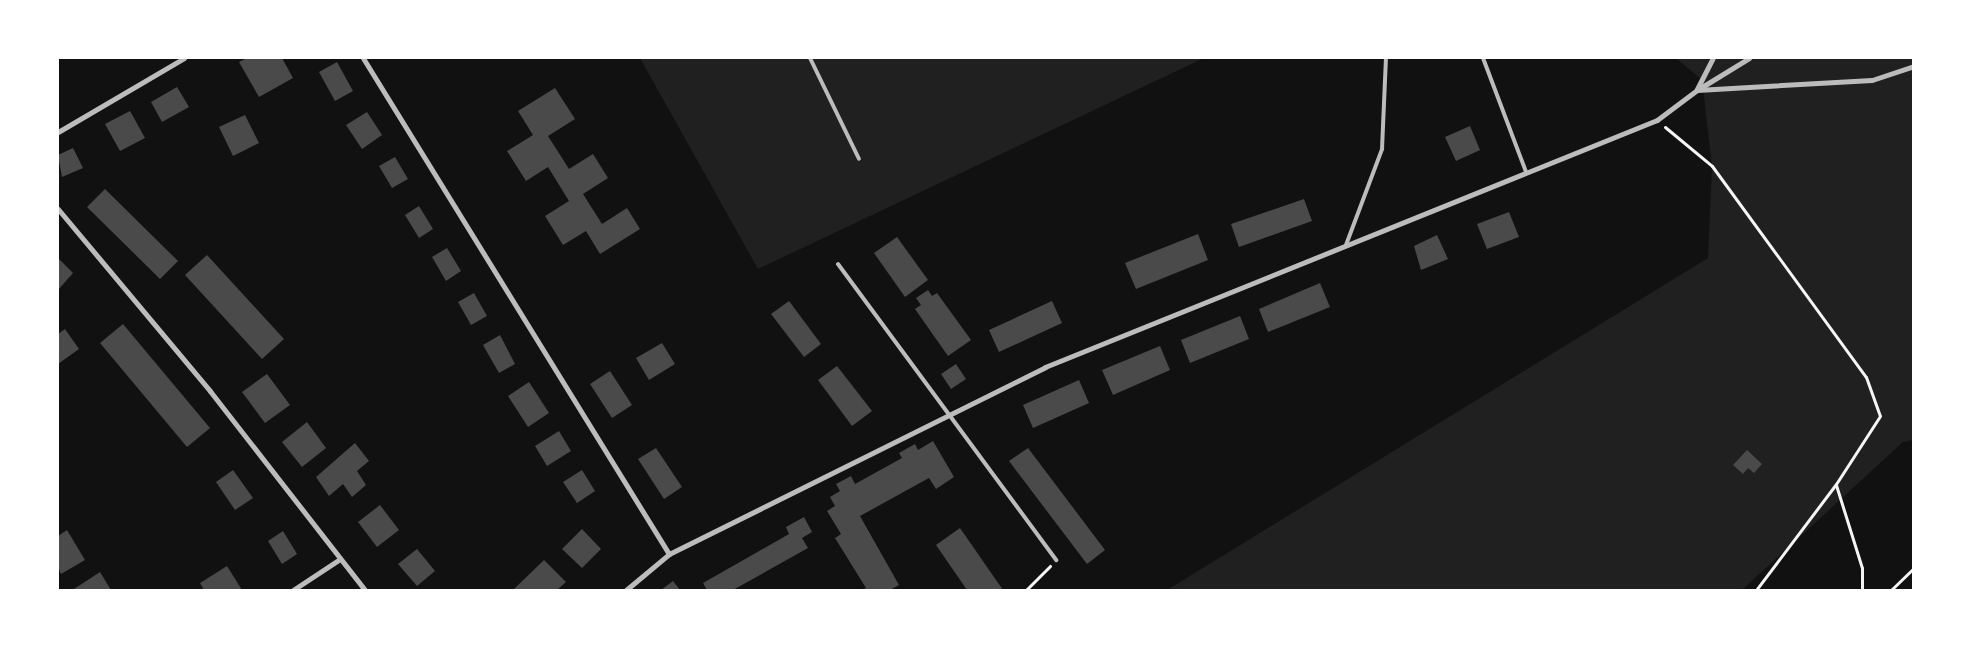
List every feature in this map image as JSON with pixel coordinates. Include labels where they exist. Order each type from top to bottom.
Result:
[{"type":"street","points":[[58,132],[184,58]]},
{"type":"street","points":[[363,58],[669,554]]},
{"type":"street","points":[[1696,90],[1713,58]]},
{"type":"street","points":[[626,590],[669,554],[1045,366],[1657,120],[1696,90],[1749,58]]},
{"type":"street","points":[[1696,90],[1872,80],[1914,66]]},
{"type":"street","points":[[58,209],[210,391],[365,590]]},
{"type":"street","points":[[293,590],[340,558]]},
{"type":"lane","points":[[810,58],[859,159]]},
{"type":"lane","points":[[1346,245],[1382,149],[1386,58]]},
{"type":"lane","points":[[1483,58],[1526,172]]},
{"type":"lane","points":[[838,264],[947,415],[1056,560]]},
{"type":"path","points":[[1657,120],[1712,166],[1866,377],[1880,416],[1836,484],[1756,590]]},
{"type":"path","points":[[1836,484],[1862,568],[1862,590]]},
{"type":"path","points":[[1026,590],[1056,560]]},
{"type":"path","points":[[1891,590],[1914,568]]},
{"type":"shaded area","points":[[640,58],[1204,58],[758,269]]},
{"type":"shaded area","points":[[1676,58],[1913,58],[1913,440],[1903,442],[1742,590],[1167,590],[1708,258],[1712,166],[1702,80]]},
{"type":"building","points":[[247,58],[282,58],[293,78],[259,97],[239,62]]},
{"type":"building","points":[[337,62],[353,91],[335,101],[319,72]]},
{"type":"building","points":[[177,87],[189,107],[162,122],[151,102]]},
{"type":"building","points":[[555,88],[575,119],[548,136],[569,169],[593,154],[608,178],[583,194],[602,224],[627,208],[640,229],[600,254],[586,231],[563,245],[545,216],[569,201],[548,167],[526,181],[507,151],[533,135],[518,111]]},
{"type":"building","points":[[130,111],[145,138],[120,151],[105,124]]},
{"type":"building","points":[[367,112],[382,135],[362,149],[346,125]]},
{"type":"building","points":[[245,115],[259,143],[233,156],[219,127]]},
{"type":"building","points":[[1470,126],[1480,150],[1456,161],[1445,137]]},
{"type":"building","points":[[73,148],[83,168],[62,177],[58,155]]},
{"type":"building","points":[[395,157],[408,179],[392,188],[379,166]]},
{"type":"building","points":[[105,189],[178,261],[160,279],[87,207]]},
{"type":"building","points":[[1304,199],[1312,221],[1239,247],[1231,224]]},
{"type":"building","points":[[419,206],[433,229],[419,238],[405,215]]},
{"type":"building","points":[[1509,212],[1519,237],[1487,249],[1477,224]]},
{"type":"building","points":[[1198,234],[1208,260],[1136,289],[1125,263]]},
{"type":"building","points":[[1437,235],[1448,259],[1421,270],[1414,246]]},
{"type":"building","points":[[897,237],[928,280],[905,297],[874,253]]},
{"type":"building","points":[[447,248],[461,271],[446,281],[432,257]]},
{"type":"building","points":[[207,255],[284,339],[262,359],[185,275]]},
{"type":"building","points":[[58,258],[73,273],[58,290]]},
{"type":"building","points":[[1320,283],[1330,307],[1268,332],[1259,309]]},
{"type":"building","points":[[928,290],[932,296],[937,293],[971,340],[948,356],[915,309],[921,305],[916,298]]},
{"type":"building","points":[[474,293],[487,316],[471,325],[458,302]]},
{"type":"building","points":[[789,301],[821,344],[804,357],[771,314]]},
{"type":"building","points":[[1052,301],[1062,323],[999,352],[989,330]]},
{"type":"building","points":[[1240,316],[1249,339],[1190,363],[1181,340]]},
{"type":"building","points":[[123,324],[210,428],[187,447],[100,343]]},
{"type":"building","points":[[65,329],[79,349],[58,364],[58,334]]},
{"type":"building","points":[[500,335],[515,364],[499,373],[483,345]]},
{"type":"building","points":[[662,343],[675,364],[649,380],[636,358]]},
{"type":"building","points":[[1160,346],[1170,370],[1113,395],[1102,370]]},
{"type":"building","points":[[956,364],[966,379],[951,389],[941,374]]},
{"type":"building","points":[[837,366],[872,411],[852,426],[818,380]]},
{"type":"building","points":[[610,371],[632,405],[612,418],[590,384]]},
{"type":"building","points":[[267,374],[290,405],[265,423],[242,392]]},
{"type":"building","points":[[1079,380],[1089,403],[1033,428],[1023,405]]},
{"type":"building","points":[[529,382],[549,413],[528,427],[508,396]]},
{"type":"building","points":[[307,422],[326,448],[302,467],[282,442]]},
{"type":"building","points":[[559,431],[571,451],[547,466],[535,446]]},
{"type":"building","points":[[933,441],[954,477],[936,489],[929,478],[860,516],[899,585],[890,590],[862,590],[866,588],[835,538],[841,534],[827,511],[835,506],[830,497],[840,491],[836,484],[851,476],[855,484],[902,458],[899,453],[915,444],[918,450]]},
{"type":"building","points":[[355,443],[369,461],[357,471],[366,485],[352,497],[343,484],[329,496],[316,477]]},
{"type":"building","points":[[656,448],[682,487],[664,499],[638,459]]},
{"type":"building","points":[[1028,448],[1105,550],[1087,564],[1009,461]]},
{"type":"building","points":[[1747,450],[1762,464],[1754,473],[1748,468],[1743,474],[1733,465]]},
{"type":"building","points":[[233,470],[253,498],[235,510],[216,482]]},
{"type":"building","points":[[582,470],[595,491],[577,503],[563,482]]},
{"type":"building","points":[[380,505],[399,530],[377,547],[358,522]]},
{"type":"building","points":[[804,517],[812,532],[802,538],[808,548],[733,590],[707,590],[703,583],[789,534],[786,527]]},
{"type":"building","points":[[960,528],[1003,590],[967,590],[936,545]]},
{"type":"building","points":[[582,529],[601,549],[582,568],[562,549]]},
{"type":"building","points":[[67,530],[85,560],[61,574],[58,567],[58,536]]},
{"type":"building","points":[[283,531],[297,554],[282,564],[268,541]]},
{"type":"building","points":[[417,549],[435,571],[417,586],[398,564]]},
{"type":"building","points":[[544,560],[566,582],[557,590],[513,590]]},
{"type":"building","points":[[227,566],[242,590],[204,590],[200,583]]},
{"type":"building","points":[[100,572],[111,590],[74,589]]},
{"type":"building","points":[[673,581],[680,590],[661,590]]}]
